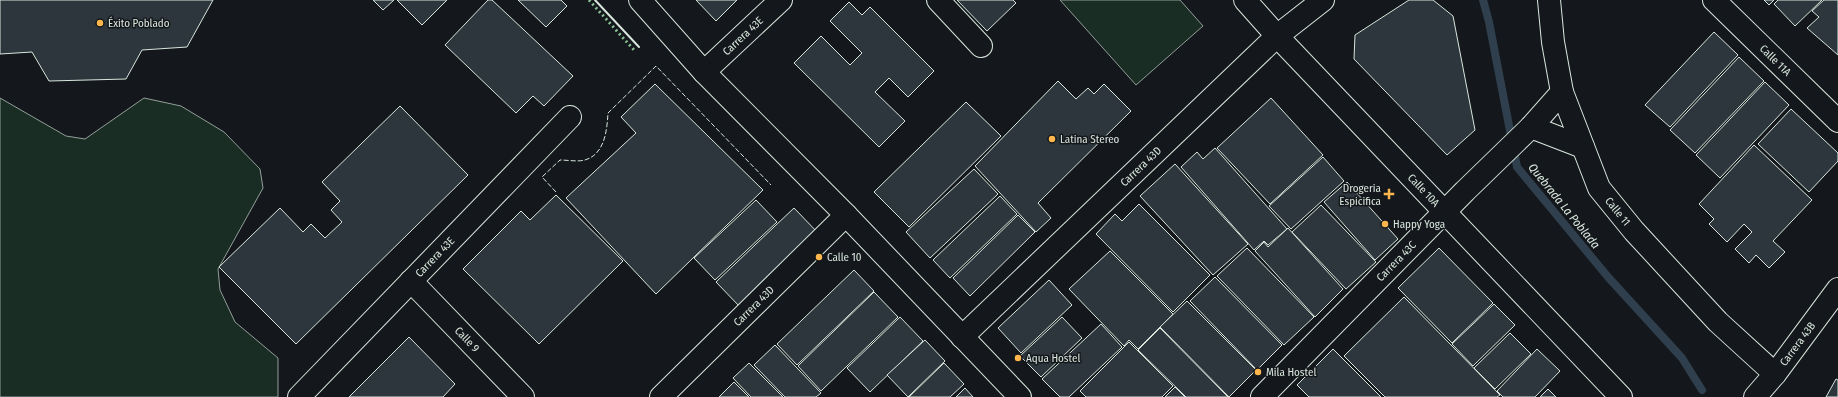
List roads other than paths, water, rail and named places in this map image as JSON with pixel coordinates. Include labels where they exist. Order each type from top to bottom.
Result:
[{"type":"street","points":[[640,0],[704,72],[846,215],[1020,397]]},
{"type":"street","name":"Carrera 43E","points":[[704,72],[781,0]]},
{"type":"street","points":[[938,0],[981,46]]},
{"type":"street","points":[[1245,0],[1277,36]]},
{"type":"street","name":"Carrera 43D","points":[[962,337],[1277,36],[1323,0]]},
{"type":"street","name":"Calle 11","points":[[1549,0],[1553,42],[1562,92],[1599,188],[1634,232],[1718,322],[1775,374]]},
{"type":"street","name":"Calle 11A","points":[[1714,0],[1838,121]]},
{"type":"street","name":"Calle 10A","points":[[1277,36],[1621,397]]},
{"type":"street","name":"Carrera 43C","points":[[1262,397],[1444,212],[1527,131],[1562,92]]},
{"type":"street","name":"Carrera 43E","points":[[298,397],[570,118]]},
{"type":"street","points":[[1527,131],[1584,147]]},
{"type":"street","name":"Carrera 43D","points":[[661,397],[846,215]]},
{"type":"street","name":"Calle 9","points":[[411,281],[522,397]]},
{"type":"street","name":"Carrera 43B","points":[[1755,397],[1775,374],[1838,289]]},
{"type":"waterway","name":"Quebrada La Poblada","points":[[1483,0],[1489,22],[1517,167],[1608,277],[1682,358],[1702,390]]},
{"type":"place","name":"Éxito Poblado","points":[[100,23]]},
{"type":"place","name":"Latina Stereo","points":[[1052,139]]},
{"type":"place","name":"Drogeria Espicifica","points":[[1389,194]]},
{"type":"place","name":"Happy Yoga","points":[[1385,224]]},
{"type":"place","name":"Calle 10","points":[[819,257]]},
{"type":"place","name":"Aqua Hostel","points":[[1018,358]]},
{"type":"place","name":"Mila Hostel","points":[[1258,372]]}]
